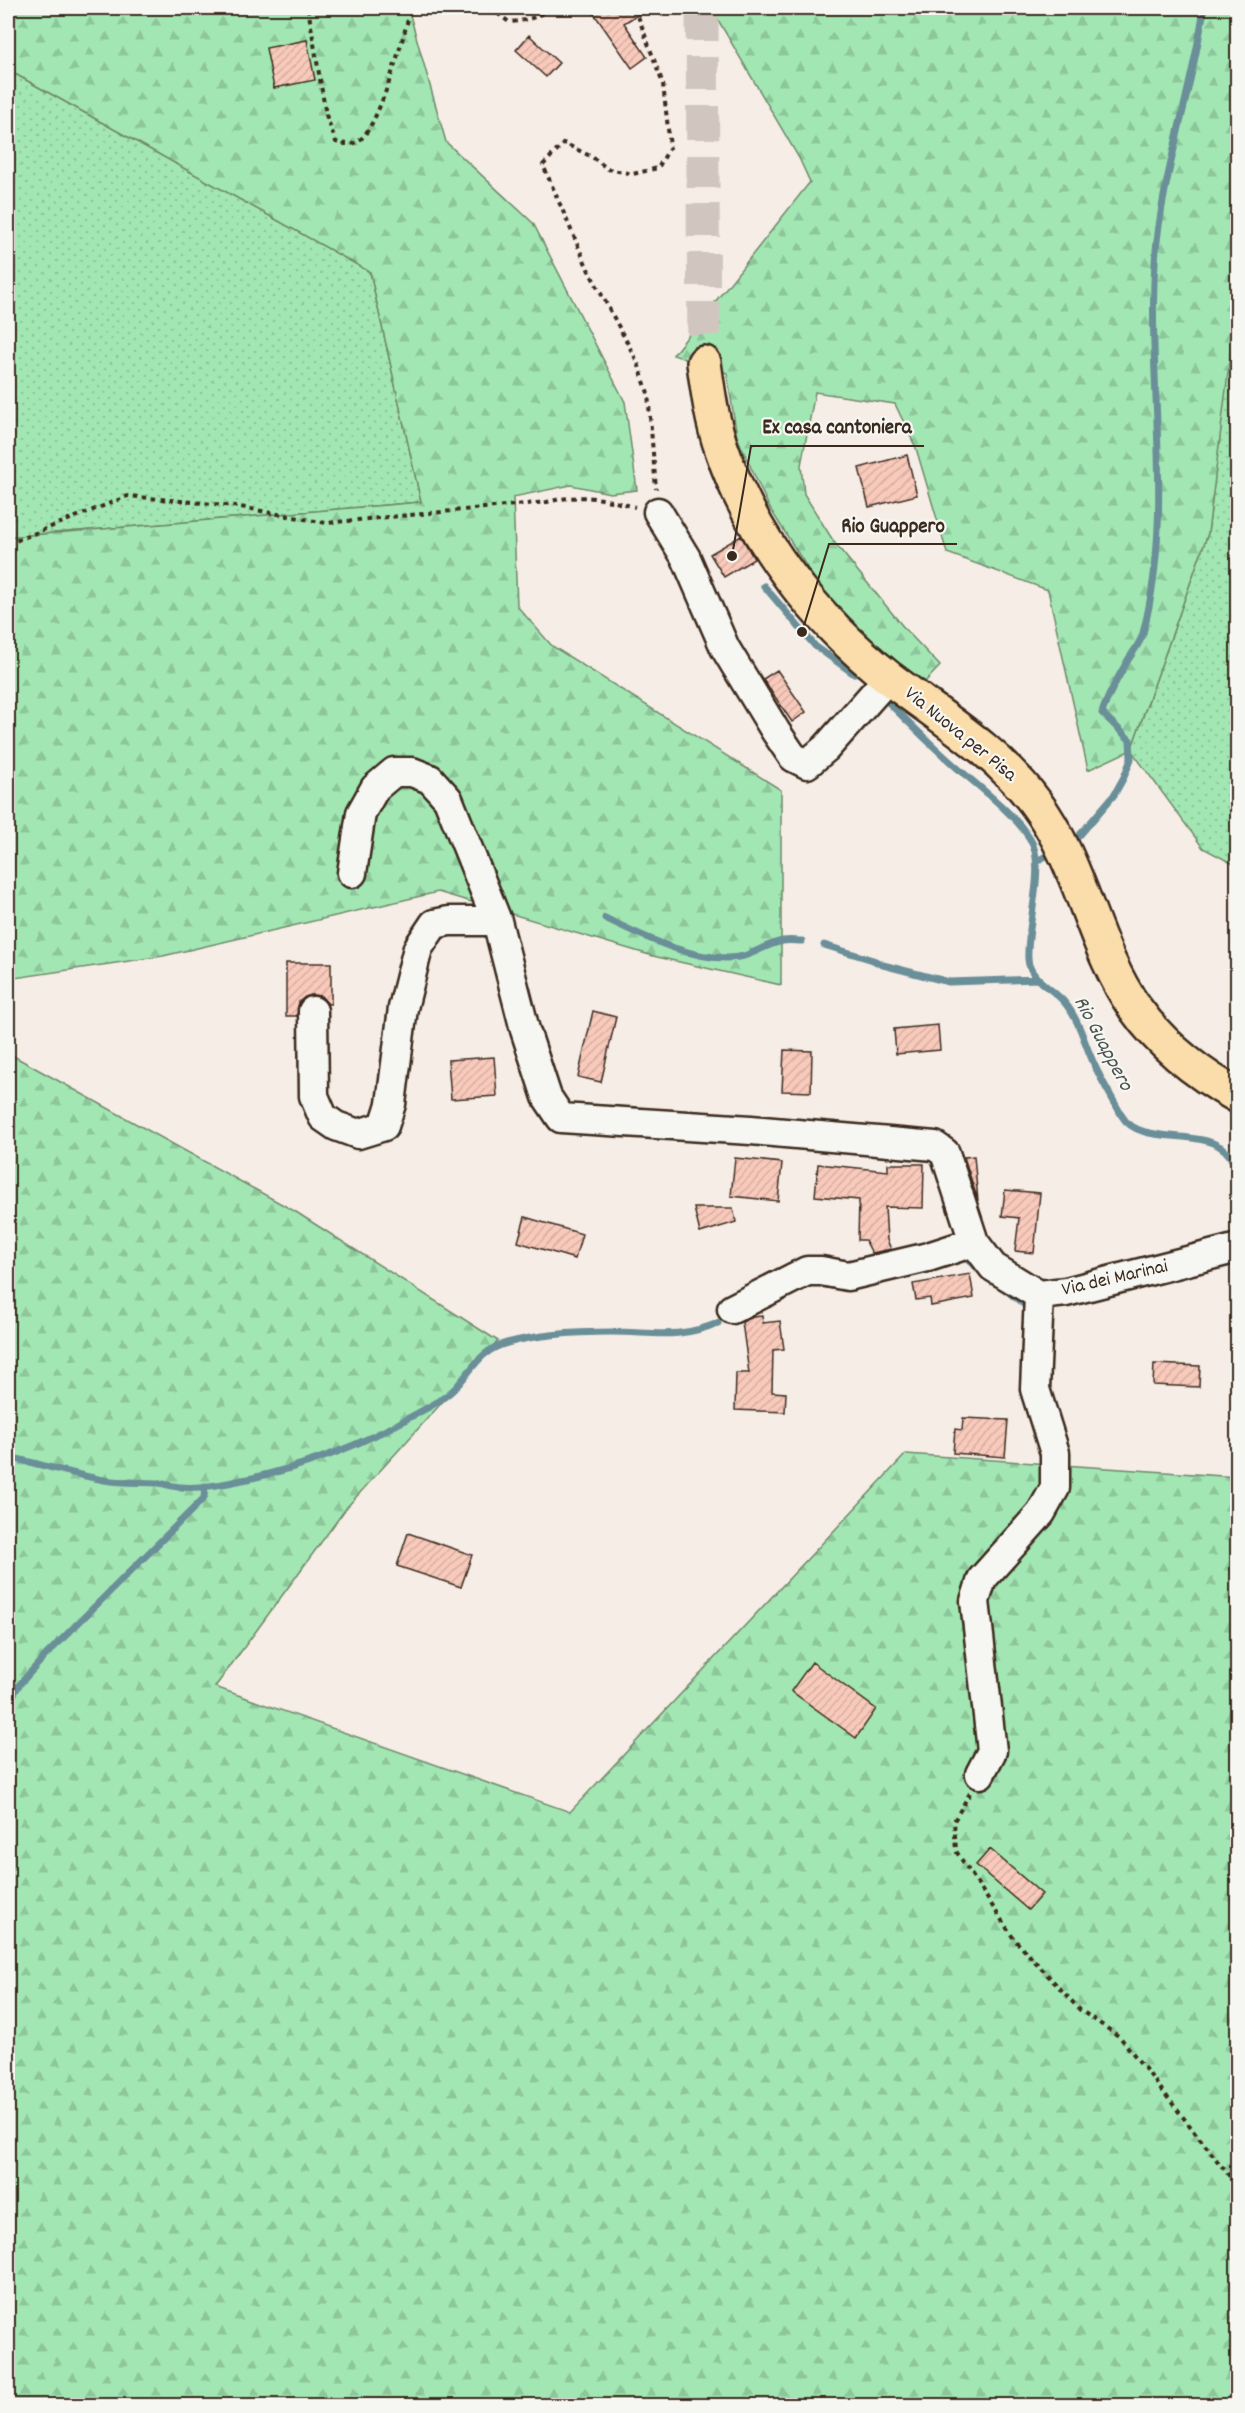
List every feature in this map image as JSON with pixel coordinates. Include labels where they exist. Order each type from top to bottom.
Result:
[{"type":"main road","name":"Via Nuova per Pisa","points":[[704,363],[714,424],[721,450],[741,496],[766,540],[820,616],[853,648],[992,757],[1025,789],[1049,823],[1065,852],[1111,963],[1135,1008],[1156,1034],[1183,1060],[1208,1079],[1238,1096]]},
{"type":"street","points":[[658,512],[686,558],[726,648],[793,756],[807,764],[826,748],[889,677]]},
{"type":"street","points":[[313,1011],[314,1096],[323,1117],[336,1126],[358,1134],[384,1125],[391,1104],[403,1008],[418,948],[434,924],[449,921],[497,921],[448,799],[430,779],[412,772],[394,772],[375,788],[361,813],[352,873]]},
{"type":"street","name":"Via dei Marinai","points":[[497,921],[525,1030],[543,1086],[547,1097],[561,1118],[674,1124],[935,1146],[945,1153],[974,1242],[993,1267],[1039,1295],[1066,1292],[1238,1248]]},
{"type":"street","points":[[732,1309],[807,1271],[848,1276],[928,1257],[974,1242]]},
{"type":"street","points":[[980,1774],[992,1751],[975,1601],[982,1578],[1041,1513],[1055,1488],[1055,1453],[1035,1389],[1039,1295]]},
{"type":"path","points":[[308,8],[326,115],[336,142],[347,145],[360,141],[369,128],[384,96],[411,8]]},
{"type":"path","points":[[490,8],[509,22],[522,21],[542,14],[549,8]]},
{"type":"path","points":[[8,544],[128,496],[235,506],[326,523],[547,502],[572,496],[598,498],[658,512],[648,393],[638,363],[588,269],[543,165],[564,143],[592,157],[608,169],[633,174],[658,168],[670,147],[663,84],[635,8]]},
{"type":"path","points":[[980,1774],[954,1821],[956,1851],[1014,1939],[1080,2010],[1120,2037],[1238,2187]]},
{"type":"green space","points":[[8,8],[408,8],[446,142],[533,223],[625,402],[637,490],[610,493],[571,485],[513,497],[517,606],[552,646],[781,790],[781,985],[653,956],[438,892],[163,956],[8,979],[8,537],[421,502],[370,272],[8,70]]},
{"type":"green space","points":[[711,8],[1237,8],[1238,293],[1208,533],[1131,750],[1088,770],[1048,590],[947,553],[916,448],[895,404],[815,392],[801,465],[804,494],[834,542],[905,629],[940,666],[924,683],[873,642],[818,585],[769,507],[737,437],[727,373],[673,355],[810,182],[799,158]]},
{"type":"green space","points":[[8,70],[370,272],[421,502],[8,537]]},
{"type":"green space","points":[[1237,293],[1237,866],[1203,848],[1131,750],[1208,533]]},
{"type":"green space","points":[[8,1053],[296,1212],[498,1341],[347,1507],[215,1687],[570,1812],[906,1454],[1237,1477],[1237,2405],[8,2405]]},
{"type":"building","points":[[590,8],[649,8],[624,23],[647,57],[632,68]]},
{"type":"building","points":[[529,35],[559,63],[546,77],[516,50]]},
{"type":"building","points":[[307,40],[315,80],[274,88],[266,48]]},
{"type":"building","points":[[907,455],[917,495],[869,507],[859,468]]},
{"type":"building","points":[[741,536],[754,559],[724,577],[710,554]]},
{"type":"building","points":[[777,670],[806,712],[792,722],[763,679]]},
{"type":"building","points":[[286,963],[331,963],[331,1004],[328,1004],[321,996],[312,995],[299,1002],[297,1016],[286,1016]]},
{"type":"building","points":[[593,1011],[616,1017],[601,1082],[578,1077]]},
{"type":"building","points":[[938,1025],[940,1050],[896,1054],[894,1029]]},
{"type":"building","points":[[784,1050],[812,1051],[811,1092],[782,1091]]},
{"type":"building","points":[[494,1057],[497,1096],[451,1099],[448,1060]]},
{"type":"building","points":[[974,1156],[978,1201],[964,1157]]},
{"type":"building","points":[[735,1158],[782,1163],[778,1201],[731,1196]]},
{"type":"building","points":[[818,1164],[888,1171],[888,1164],[924,1164],[923,1208],[885,1207],[887,1240],[891,1249],[872,1253],[865,1240],[858,1240],[859,1200],[815,1196]]},
{"type":"building","points":[[1005,1190],[1040,1193],[1034,1253],[1015,1251],[1019,1218],[1002,1216]]},
{"type":"building","points":[[694,1208],[733,1208],[736,1222],[700,1233]]},
{"type":"building","points":[[525,1217],[582,1234],[575,1259],[518,1242]]},
{"type":"building","points":[[970,1274],[974,1298],[931,1306],[930,1298],[916,1300],[913,1284]]},
{"type":"building","points":[[762,1316],[763,1323],[780,1321],[784,1349],[773,1350],[772,1392],[786,1393],[785,1412],[735,1410],[736,1373],[749,1373],[742,1322]]},
{"type":"building","points":[[1154,1364],[1200,1366],[1199,1387],[1153,1385]]},
{"type":"building","points":[[963,1418],[1008,1420],[1005,1457],[953,1453],[955,1429],[962,1430]]},
{"type":"building","points":[[408,1533],[472,1555],[461,1587],[397,1566]]},
{"type":"building","points":[[812,1662],[876,1709],[856,1738],[791,1691]]},
{"type":"building","points":[[990,1849],[1042,1894],[1028,1910],[976,1865]]},
{"type":"waterway","points":[[1079,836],[1114,795],[1131,759],[1130,740],[1102,713],[1107,699],[1142,636],[1152,587],[1159,494],[1154,355],[1155,262],[1158,230],[1170,166],[1199,40],[1204,8]]},
{"type":"waterway","name":"Rio Guappero","points":[[764,586],[815,646],[854,674]]},
{"type":"waterway","name":"Rio Guappero","points":[[883,697],[936,749],[1005,810],[1030,839],[1035,850],[1037,864],[1028,945],[1029,966],[1037,978],[1070,1010],[1097,1071],[1122,1116],[1131,1126],[1143,1131],[1191,1138],[1219,1146],[1231,1158],[1238,1185]]},
{"type":"waterway","points":[[1037,861],[1046,856]]},
{"type":"waterway","points":[[605,918],[654,941],[710,957],[744,956],[778,942],[802,941]]},
{"type":"waterway","points":[[824,945],[883,965],[949,982],[1039,979]]},
{"type":"waterway","points":[[960,1254],[979,1269]]},
{"type":"waterway","points":[[1007,1291],[1026,1306]]},
{"type":"waterway","points":[[8,1457],[111,1481],[159,1483],[175,1487],[223,1484],[293,1467],[335,1453],[396,1425],[443,1398],[457,1386],[484,1355],[507,1343],[533,1337],[572,1333],[690,1332],[718,1323]]},
{"type":"waterway","points":[[8,1704],[19,1685],[45,1656],[204,1498],[205,1486]]},
{"type":"tunnel","points":[[702,8],[704,363]]},
{"type":"place","name":"Ex casa cantoniera","points":[[732,556]]},
{"type":"place","name":"Rio Guappero","points":[[802,632]]}]
